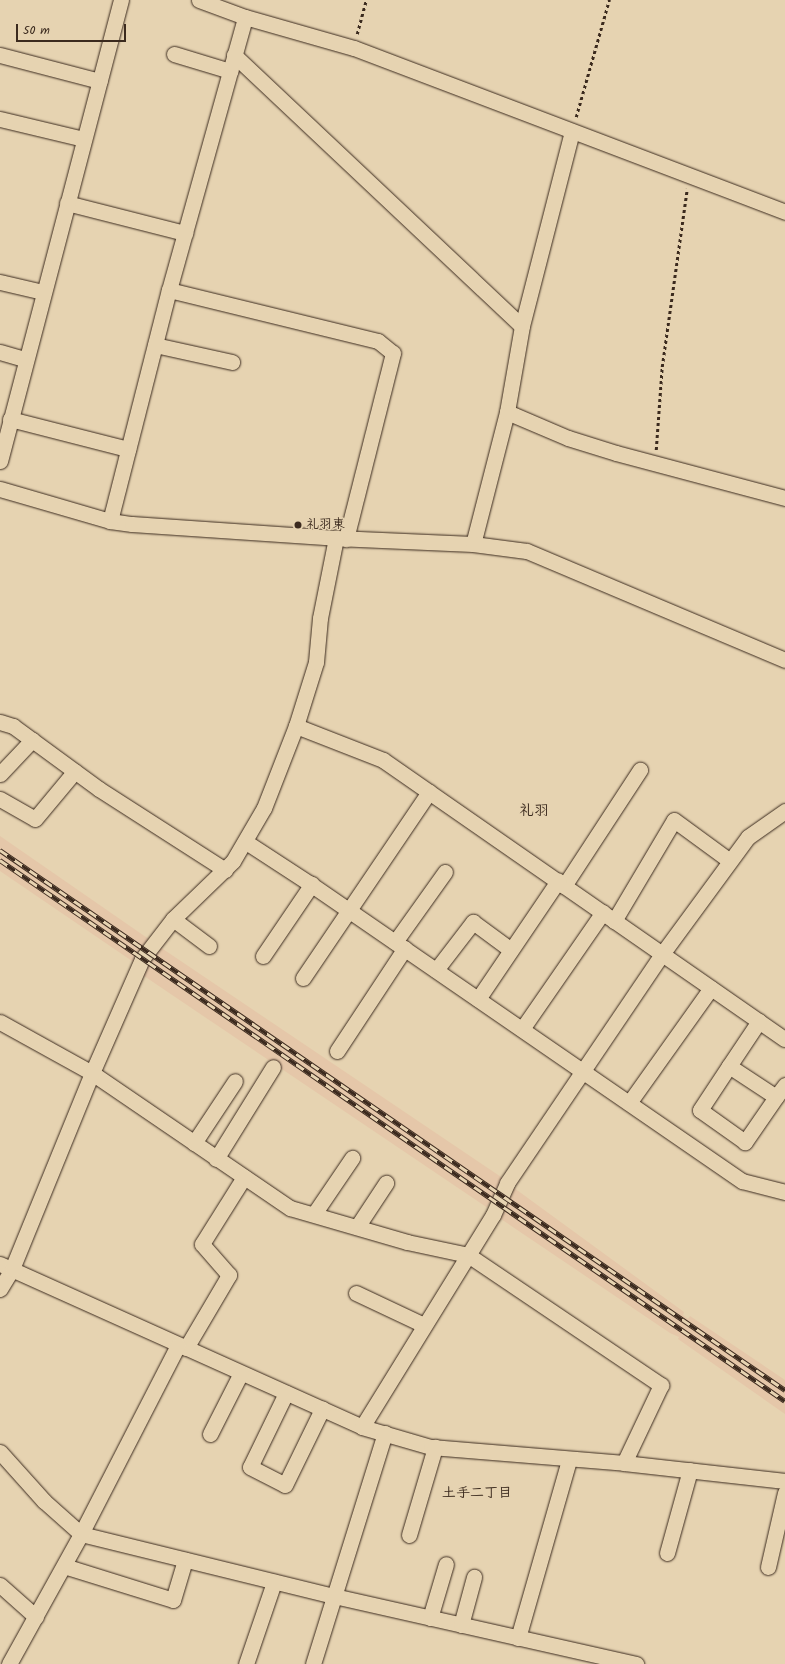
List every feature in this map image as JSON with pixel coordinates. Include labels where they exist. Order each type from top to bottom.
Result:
[{"type":"street","points":[[0,461],[7,415],[25,359],[121,0]]},
{"type":"street","points":[[199,0],[245,17],[354,48],[785,212]]},
{"type":"street","points":[[110,521],[169,290],[245,17]]},
{"type":"street","points":[[174,54],[230,71]]},
{"type":"street","points":[[0,55],[100,81]]},
{"type":"street","points":[[234,56],[522,326]]},
{"type":"street","points":[[0,119],[84,138]]},
{"type":"street","points":[[473,544],[507,412],[522,326],[572,131]]},
{"type":"street","points":[[67,203],[185,233]]},
{"type":"street","points":[[0,282],[43,292]]},
{"type":"street","points":[[0,1289],[6,1266],[92,1073],[131,978],[142,959],[172,919],[225,870],[246,842],[264,808],[296,726],[316,662],[320,618],[393,353],[378,341],[169,290]]},
{"type":"street","points":[[155,345],[232,362]]},
{"type":"street","points":[[0,352],[25,359]]},
{"type":"street","points":[[507,412],[568,438],[785,498]]},
{"type":"street","points":[[7,415],[128,449]]},
{"type":"street","points":[[0,489],[110,521],[341,538],[473,544],[527,551],[785,660]]},
{"type":"street","points":[[0,722],[13,726],[75,771],[225,870]]},
{"type":"street","points":[[296,726],[382,760],[785,1039]]},
{"type":"street","points":[[0,774],[32,740]]},
{"type":"street","points":[[478,999],[511,950],[561,883],[640,770]]},
{"type":"street","points":[[0,799],[35,819],[75,771]]},
{"type":"street","points":[[303,978],[429,792]]},
{"type":"street","points":[[362,1426],[493,1215],[506,1184],[662,954],[748,837],[785,811]]},
{"type":"street","points":[[522,1029],[608,917],[674,820],[730,861]]},
{"type":"street","points":[[246,842],[312,884],[742,1181],[785,1192]]},
{"type":"street","points":[[337,1051],[445,872]]},
{"type":"street","points":[[263,956],[312,884]]},
{"type":"street","points":[[172,919],[209,946]]},
{"type":"street","points":[[436,970],[473,922],[511,950]]},
{"type":"street","points":[[629,1103],[711,988]]},
{"type":"street","points":[[729,1066],[781,1091],[745,1142],[700,1110],[729,1066],[759,1021]]},
{"type":"street","points":[[0,1022],[92,1073],[216,1159],[290,1208],[407,1242],[468,1255],[661,1385],[624,1463]]},
{"type":"street","points":[[216,1159],[273,1067]]},
{"type":"street","points":[[194,1143],[236,1082]]},
{"type":"street","points":[[314,1214],[352,1158]]},
{"type":"street","points":[[9,1664],[82,1534],[182,1346],[229,1275],[202,1244],[244,1178]]},
{"type":"street","points":[[357,1227],[386,1183]]},
{"type":"street","points":[[6,1266],[362,1426],[435,1447],[568,1460],[624,1463],[785,1481]]},
{"type":"street","points":[[356,1293],[424,1324]]},
{"type":"street","points":[[210,1434],[242,1373]]},
{"type":"street","points":[[286,1393],[250,1467],[285,1485],[322,1409]]},
{"type":"street","points":[[314,1664],[385,1433]]},
{"type":"street","points":[[409,1535],[435,1447]]},
{"type":"street","points":[[0,1452],[44,1501],[82,1534],[274,1582],[636,1664]]},
{"type":"street","points":[[518,1638],[568,1460]]},
{"type":"street","points":[[667,1553],[690,1470]]},
{"type":"street","points":[[768,1567],[785,1493]]},
{"type":"street","points":[[64,1566],[173,1600],[185,1560]]},
{"type":"street","points":[[430,1618],[446,1564]]},
{"type":"street","points":[[461,1625],[474,1577]]},
{"type":"street","points":[[246,1664],[274,1582]]},
{"type":"street","points":[[0,1585],[36,1617]]},
{"type":"path","points":[[354,48],[366,0]]},
{"type":"path","points":[[572,131],[609,0]]},
{"type":"path","points":[[654,462],[662,367],[689,175]]},
{"type":"shaded area","points":[[0,836],[153,942],[135,963],[0,871]]},
{"type":"shaded area","points":[[157,945],[505,1180],[487,1207],[139,972]]},
{"type":"shaded area","points":[[510,1185],[684,1312],[683,1315],[688,1319],[690,1316],[785,1380],[785,1414],[678,1339],[679,1337],[670,1333],[498,1217]]},
{"type":"railway","points":[[0,850],[785,1390]]},
{"type":"railway","points":[[0,860],[785,1401]]},
{"type":"place","name":"礼羽東","points":[[298,525]]},
{"type":"district","name":"礼羽","points":[[534,812]]},
{"type":"district","name":"土手二丁目","points":[[477,1493]]}]
